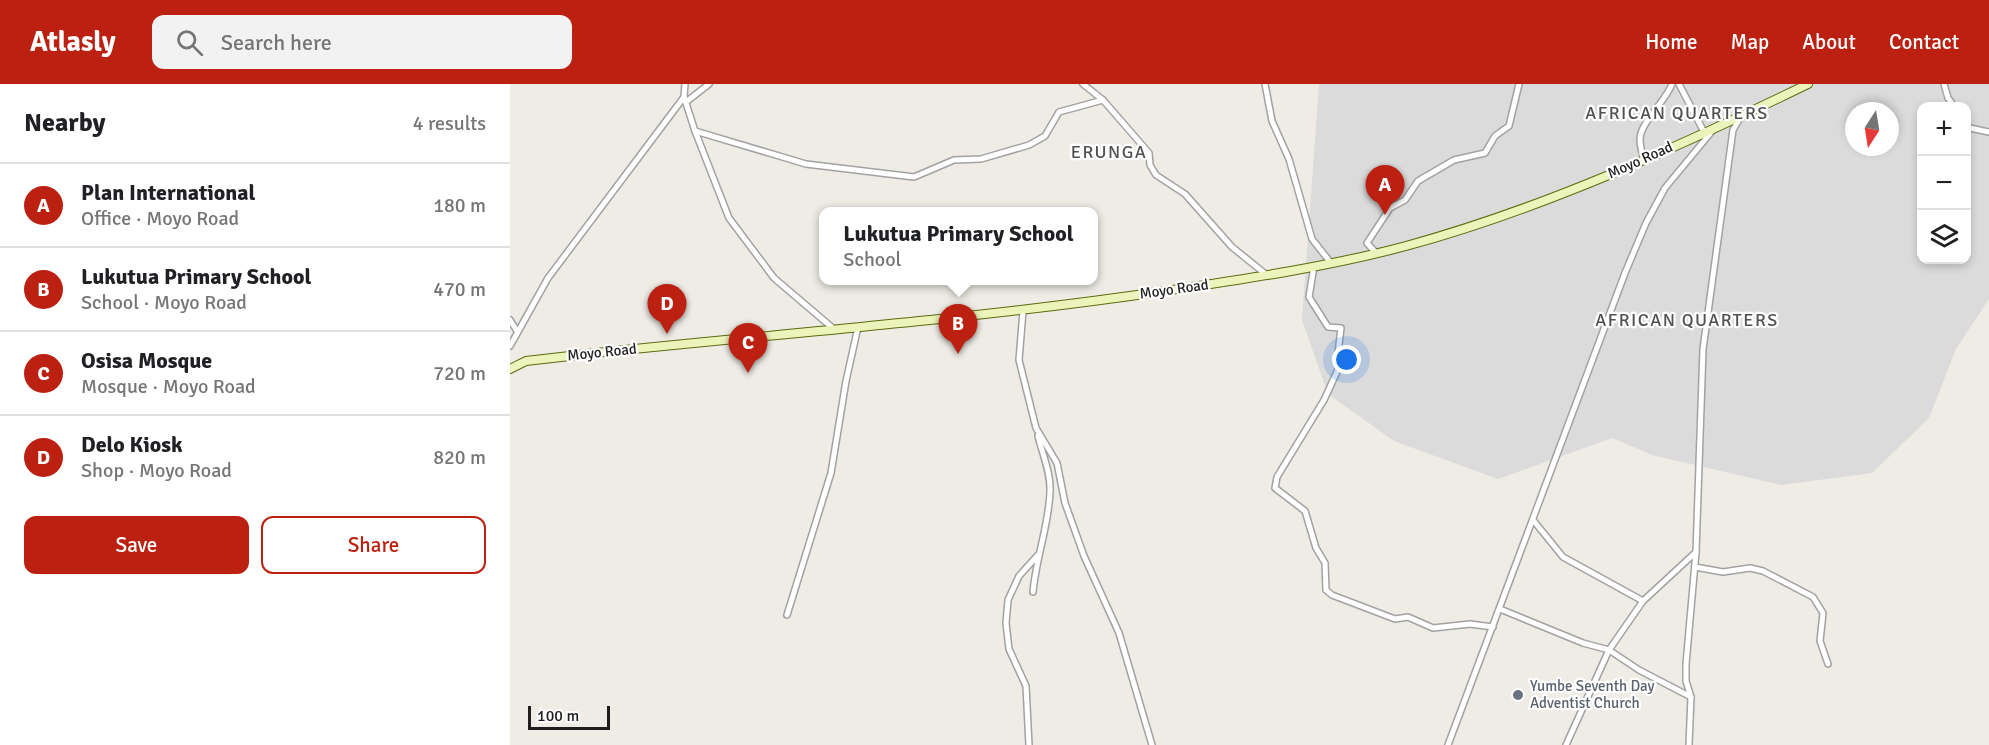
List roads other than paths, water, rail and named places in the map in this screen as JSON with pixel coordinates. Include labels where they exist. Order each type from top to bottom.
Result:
[{"type":"main road","name":"Moyo Road","points":[[510,369],[526,361],[704,341],[1023,311],[1268,276],[1331,263],[1434,238],[1510,214],[1644,159],[1808,84]]},
{"type":"main road","points":[[510,364],[526,361]]},
{"type":"street","points":[[685,84],[685,100],[695,131],[729,218],[774,278],[835,330]]},
{"type":"street","points":[[510,346],[548,278],[685,100],[710,84]]},
{"type":"street","points":[[1083,84],[1104,100],[1149,153],[1150,165],[1156,176],[1185,194],[1232,247],[1268,276]]},
{"type":"street","points":[[1265,84],[1272,121],[1288,159],[1312,239],[1331,263]]},
{"type":"street","points":[[1376,253],[1367,243],[1390,208],[1405,200],[1418,181],[1454,160],[1485,153],[1495,136],[1509,126],[1520,84]]},
{"type":"street","points":[[1644,159],[1640,138],[1643,129],[1669,92],[1672,84]]},
{"type":"street","points":[[1679,84],[1704,132]]},
{"type":"street","points":[[1944,84],[1951,102]]},
{"type":"street","points":[[695,131],[806,164],[914,177],[954,160],[981,159],[1029,145],[1045,136],[1059,112],[1104,100]]},
{"type":"street","points":[[1689,745],[1691,696],[1686,681],[1686,664],[1696,552],[1703,349],[1733,130],[1741,116]]},
{"type":"street","points":[[1448,745],[1625,273],[1646,223],[1665,188],[1716,127]]},
{"type":"street","points":[[1971,128],[1989,132]]},
{"type":"street","points":[[1314,266],[1309,297],[1328,327],[1341,328],[1338,353],[1341,363],[1324,400],[1277,477],[1275,488],[1305,511],[1316,548],[1325,563],[1326,590],[1332,595],[1395,619],[1408,617],[1432,628],[1470,624],[1493,627]]},
{"type":"street","points":[[1023,311],[1019,360],[1050,488],[1046,534],[1038,555],[1033,592]]},
{"type":"street","points":[[510,320],[517,331]]},
{"type":"street","points":[[787,615],[831,473],[846,381],[858,327]]},
{"type":"street","points":[[1036,429],[1057,463],[1065,502],[1084,556],[1119,633],[1152,745]]},
{"type":"street","points":[[1533,520],[1563,557],[1643,601]]},
{"type":"street","points":[[1566,745],[1609,650],[1643,601],[1696,552]]},
{"type":"street","points":[[1029,745],[1026,686],[1009,649],[1006,623],[1008,600],[1019,576],[1038,555]]},
{"type":"street","points":[[1695,567],[1723,572],[1750,568],[1763,571],[1813,597],[1823,613],[1820,641],[1828,664]]},
{"type":"street","points":[[1500,609],[1574,640],[1609,650],[1639,670],[1691,696]]},
{"type":"place","name":"Plan International","points":[[1385,215]]},
{"type":"place","name":"Delo Kiosk","points":[[667,334]]},
{"type":"place","name":"Lukutua Primary School","points":[[958,354]]},
{"type":"place","name":"Osisa Mosque","points":[[748,373]]},
{"type":"place","name":"Yumbe Seventh Day Adventist Church","points":[[1518,695]]},
{"type":"district","name":"AFRICAN QUARTERS","points":[[1677,113]]},
{"type":"district","name":"ERUNGA","points":[[1109,152]]},
{"type":"district","name":"AFRICAN QUARTERS","points":[[1687,320]]}]
